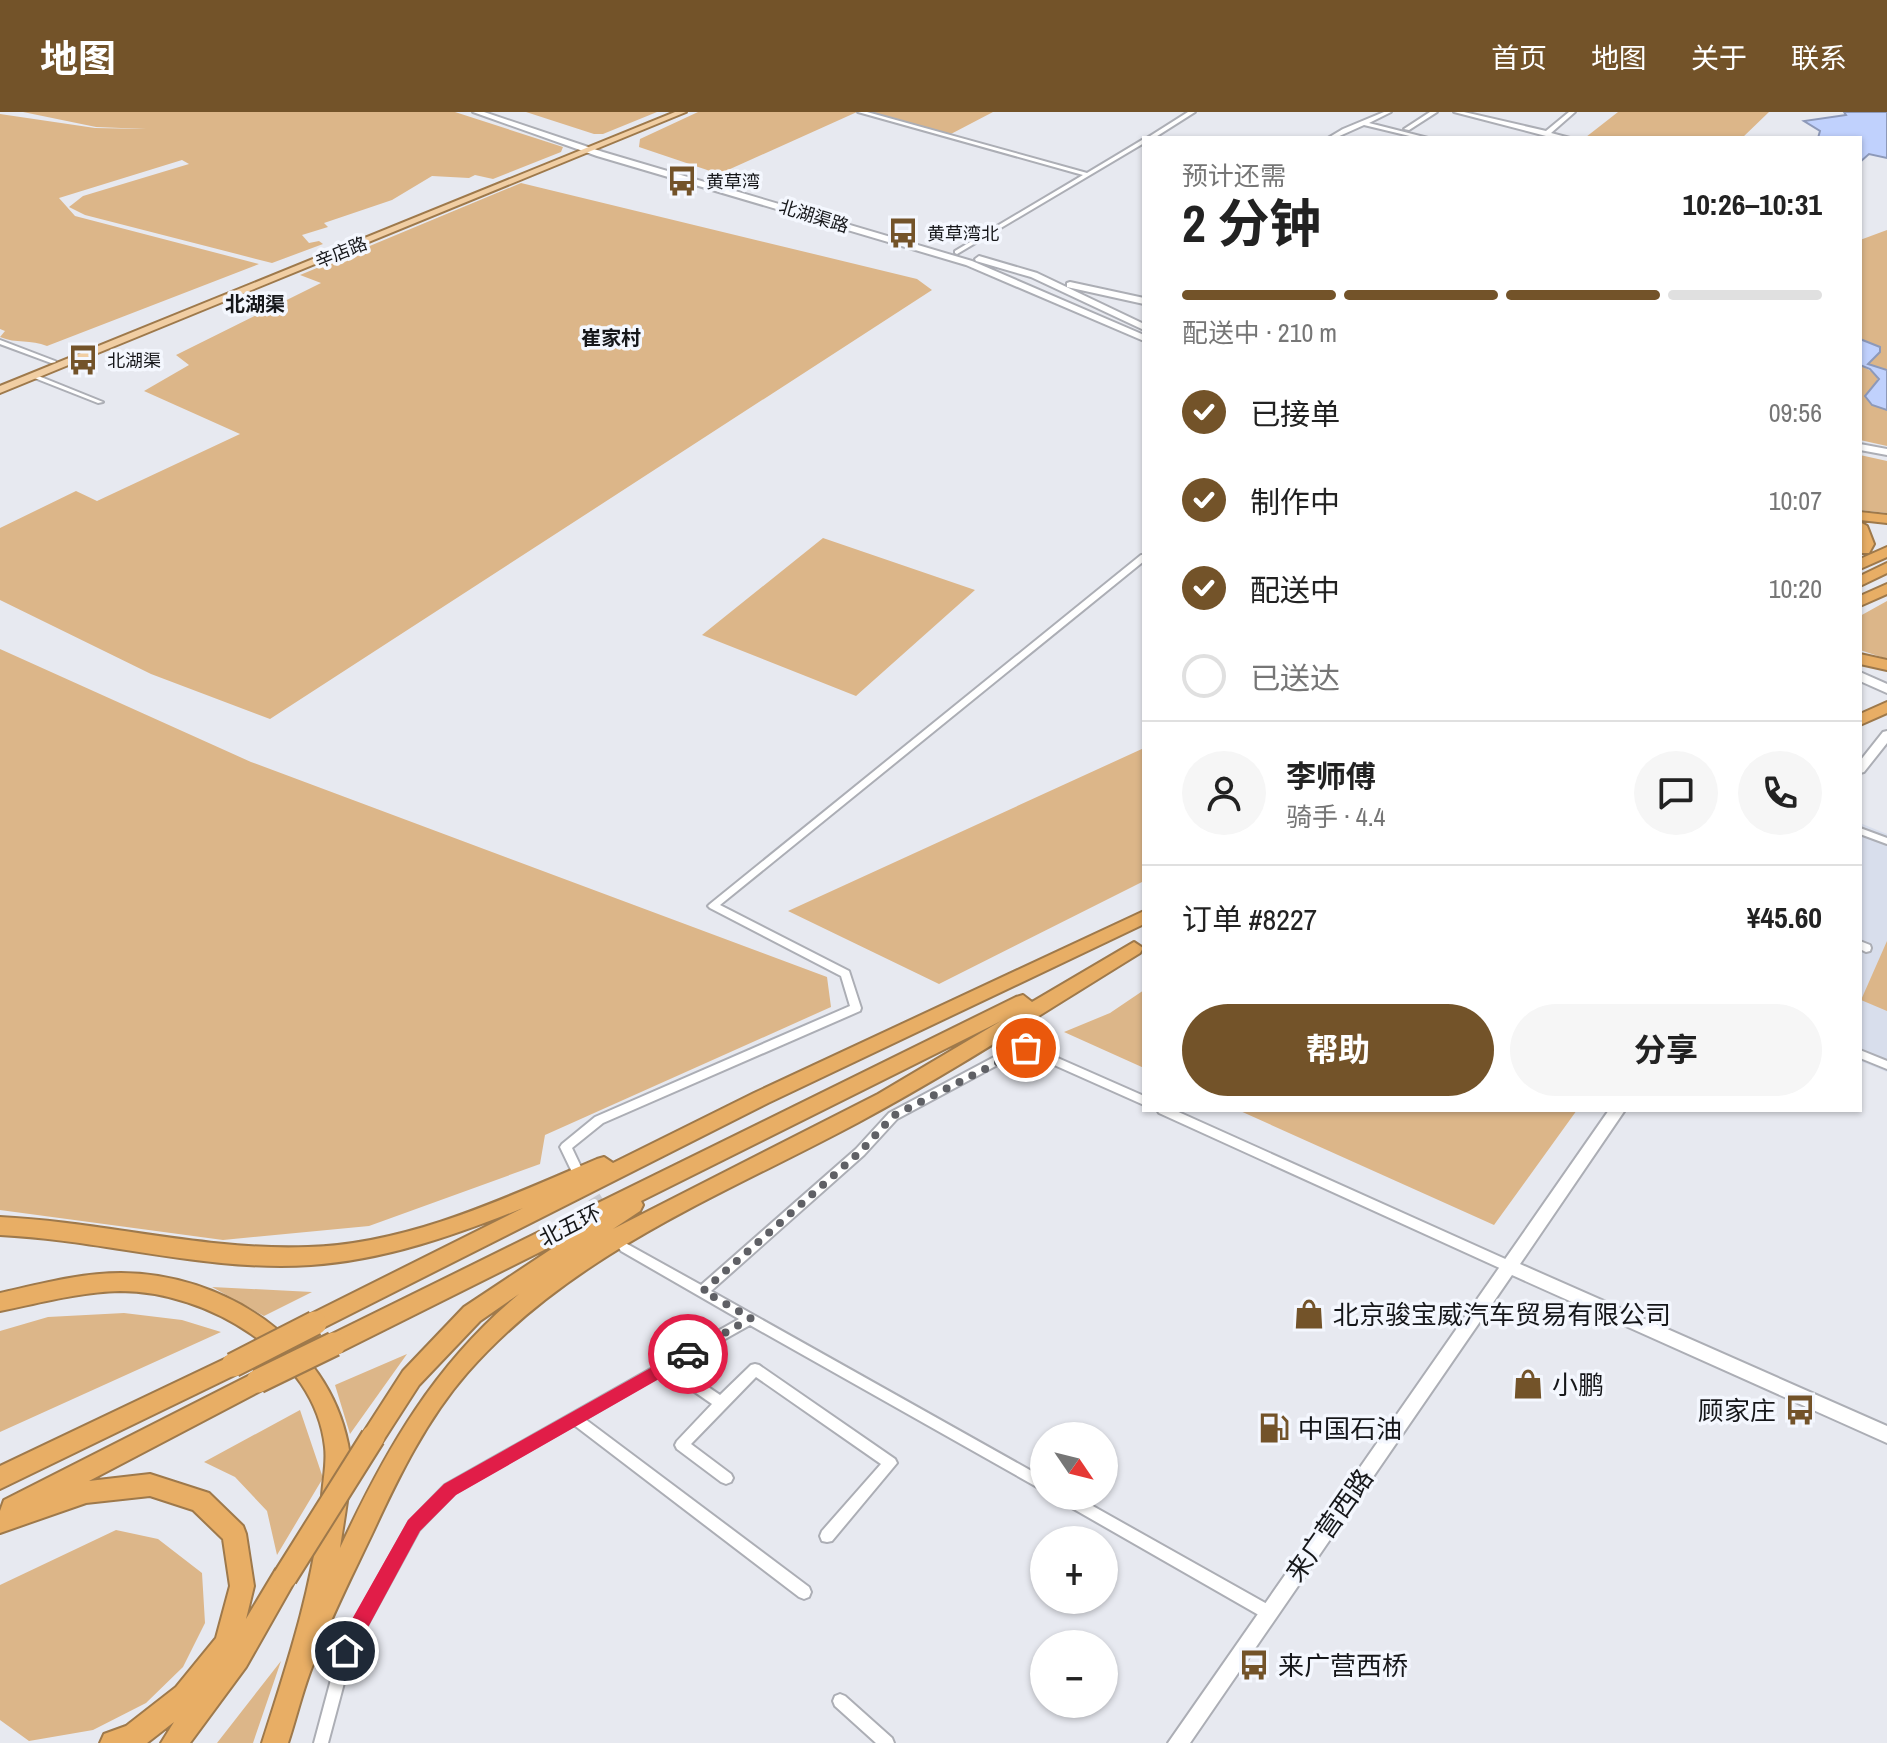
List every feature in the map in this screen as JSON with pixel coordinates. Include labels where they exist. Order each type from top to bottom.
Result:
[{"type":"highway","points":[[1862,516],[1887,519]]},
{"type":"highway","points":[[1862,531],[1867,544],[1862,551]]},
{"type":"highway","points":[[1862,551],[1887,538]]},
{"type":"highway","points":[[1862,564],[1887,551]]},
{"type":"highway","points":[[1862,581],[1887,567]]},
{"type":"highway","points":[[1862,601],[1887,588]]},
{"type":"highway","points":[[1862,659],[1887,665]]},
{"type":"highway","points":[[1862,719],[1887,707]]},
{"type":"highway","name":"北五环","points":[[0,1478],[233,1365],[761,1098],[1142,918]]},
{"type":"highway","points":[[304,1654],[409,1438],[458,1367],[525,1299],[601,1244],[851,1118],[1139,946]]},
{"type":"highway","name":"北五环","points":[[0,1514],[716,1152],[1139,946]]},
{"type":"highway","points":[[0,1226],[59,1227],[172,1247],[270,1257],[363,1251],[475,1217],[761,1098]]},
{"type":"highway","points":[[174,1743],[237,1658],[411,1378],[472,1314],[547,1260],[716,1152]]},
{"type":"highway","points":[[0,1302],[62,1288],[137,1283],[200,1297],[263,1327],[294,1357],[320,1394],[337,1444],[334,1520],[304,1654],[275,1743]]},
{"type":"highway","points":[[0,1522],[86,1492],[150,1485],[201,1501],[234,1534],[242,1586],[227,1644],[185,1696],[133,1737],[113,1743]]},
{"type":"main road","name":"北湖渠路","points":[[477,112],[969,263],[1142,337]]},
{"type":"main road","name":"北湖渠路","points":[[493,112],[586,139],[590,148]]},
{"type":"main road","name":"辛店路","points":[[590,148],[672,112]]},
{"type":"main road","name":"辛店路","points":[[0,387],[34,376],[140,330],[682,112]]},
{"type":"main road","name":"北湖渠路","points":[[590,148],[1034,275],[1142,326]]},
{"type":"main road","points":[[1034,275],[1142,301]]},
{"type":"main road","name":"辛店路","points":[[0,387],[53,362],[140,330]]},
{"type":"main road","points":[[1862,447],[1887,452]]},
{"type":"main road","points":[[1862,668],[1887,679]]},
{"type":"main road","points":[[1862,677],[1887,689]]},
{"type":"main road","points":[[1862,766],[1887,735]]},
{"type":"main road","name":"来广营西路","points":[[1178,1743],[1616,1112]]},
{"type":"main road","points":[[1508,1266],[1887,1435]]},
{"type":"street","points":[[861,112],[1085,174]]},
{"type":"street","points":[[1153,136],[1192,112]]},
{"type":"street","points":[[1334,136],[1347,127],[1388,112]]},
{"type":"street","points":[[1407,129],[1434,112]]},
{"type":"street","points":[[1457,112],[1472,113],[1530,129],[1544,136],[1571,113]]},
{"type":"street","points":[[1558,112],[1571,113]]},
{"type":"street","points":[[1363,123],[1417,136]]},
{"type":"street","points":[[1522,136],[1530,129]]},
{"type":"street","points":[[957,252],[1142,142]]},
{"type":"street","points":[[0,342],[53,362]]},
{"type":"street","points":[[34,376],[100,402]]},
{"type":"street","points":[[576,1169],[566,1147],[599,1120],[856,1008],[845,974],[713,906],[1142,559]]},
{"type":"street","points":[[1862,832],[1887,841]]},
{"type":"street","points":[[703,1291],[860,1152],[893,1116],[1015,1051],[1026,1048],[1142,1100]]},
{"type":"street","points":[[1862,1055],[1887,1065]]},
{"type":"street","points":[[1167,1112],[1508,1266]]},
{"type":"street","points":[[625,1248],[1030,1477]]},
{"type":"street","points":[[321,1743],[345,1651],[414,1526],[450,1489],[751,1318]]},
{"type":"street","points":[[667,1366],[721,1403]]},
{"type":"street","points":[[726,1478],[682,1445],[755,1369],[890,1463],[827,1536]]},
{"type":"street","points":[[574,1418],[804,1592]]},
{"type":"street","points":[[1088,1510],[1269,1613]]},
{"type":"street","points":[[840,1701],[887,1743]]},
{"type":"shaded area","points":[[23,112],[455,112],[563,147],[561,152],[493,179],[475,175],[469,178],[432,176],[392,200],[324,223],[328,227],[302,235],[309,243],[319,241],[323,244],[272,263],[85,215],[69,207],[83,196],[189,164],[182,160],[59,198],[75,216],[259,264],[47,346],[0,337],[5,331],[0,329],[0,114],[95,128],[146,129],[96,127]]},
{"type":"shaded area","points":[[526,112],[657,112],[603,134],[594,134]]},
{"type":"shaded area","points":[[698,112],[857,112],[719,174],[639,147],[640,139]]},
{"type":"shaded area","points":[[859,112],[993,112],[949,135]]},
{"type":"shaded area","points":[[1618,112],[1769,112],[1744,136],[1587,136]]},
{"type":"shaded area","points":[[521,183],[917,279],[932,290],[270,719],[151,674],[0,600],[0,528],[76,491],[97,501],[240,434],[144,391],[189,365],[176,355],[321,283],[300,275]]},
{"type":"shaded area","points":[[1887,230],[1887,370],[1868,364],[1872,357],[1869,342],[1862,340],[1862,239]]},
{"type":"shaded area","points":[[1862,366],[1878,375],[1872,405],[1887,410],[1887,446],[1862,440]]},
{"type":"shaded area","points":[[1862,455],[1887,461],[1887,513],[1862,510]]},
{"type":"shaded area","points":[[823,538],[975,590],[856,696],[702,635]]},
{"type":"shaded area","points":[[1887,601],[1887,659],[1862,651],[1862,615]]},
{"type":"shaded area","points":[[0,649],[251,762],[827,977],[831,1007],[545,1135],[540,1164],[369,1226],[223,1240],[0,1210]]},
{"type":"shaded area","points":[[1142,749],[1142,882],[939,984],[788,911]]},
{"type":"shaded area","points":[[1862,824],[1887,834],[1887,1072],[1862,1062]]},
{"type":"shaded area","points":[[1887,941],[1887,1011],[1862,998]]},
{"type":"shaded area","points":[[1142,991],[1142,1067],[1064,1032],[1110,1013]]},
{"type":"shaded area","points":[[1242,1112],[1576,1112],[1494,1225]]},
{"type":"shaded area","points":[[212,1287],[312,1292],[264,1316]]},
{"type":"shaded area","points":[[124,1313],[182,1320],[221,1332],[0,1432],[0,1331],[48,1317]]},
{"type":"shaded area","points":[[407,1354],[350,1434],[335,1385]]},
{"type":"shaded area","points":[[300,1410],[323,1478],[277,1555],[267,1511],[235,1477],[204,1462]]},
{"type":"shaded area","points":[[116,1530],[158,1539],[202,1573],[205,1623],[183,1667],[146,1703],[93,1730],[29,1741],[0,1720],[0,1585]]},
{"type":"shaded area","points":[[281,1661],[253,1743],[217,1743]]},
{"type":"water","points":[[1844,112],[1887,112],[1887,158],[1869,154],[1862,160],[1862,136],[1819,136],[1820,131],[1804,121],[1846,115]]},
{"type":"water","points":[[1862,340],[1880,347],[1880,352],[1868,364],[1887,370],[1887,410],[1872,405],[1865,396],[1879,379],[1862,366]]},
{"type":"tunnel","points":[[584,1181],[605,1215]]},
{"type":"way so far","points":[[688,1354],[751,1318],[703,1291],[860,1152],[881,1126],[893,1116],[1026,1048]]},
{"type":"place","name":"黄草湾","points":[[682,181]]},
{"type":"place","name":"黄草湾北","points":[[903,233]]},
{"type":"place","name":"北湖渠","points":[[83,360]]},
{"type":"place","name":"北京骏宝威汽车贸易有限公司","points":[[1309,1314]]},
{"type":"place","name":"小鹏","points":[[1528,1384]]},
{"type":"place","name":"顾家庄","points":[[1800,1410]]},
{"type":"place","name":"中国石油","points":[[1274,1428]]},
{"type":"place","name":"来广营西桥","points":[[1254,1665]]},
{"type":"district","name":"北湖渠","points":[[255,303]]},
{"type":"district","name":"崔家村","points":[[611,337]]},
{"type":"route","points":[[345,1651],[414,1526],[450,1489],[688,1354]]}]
